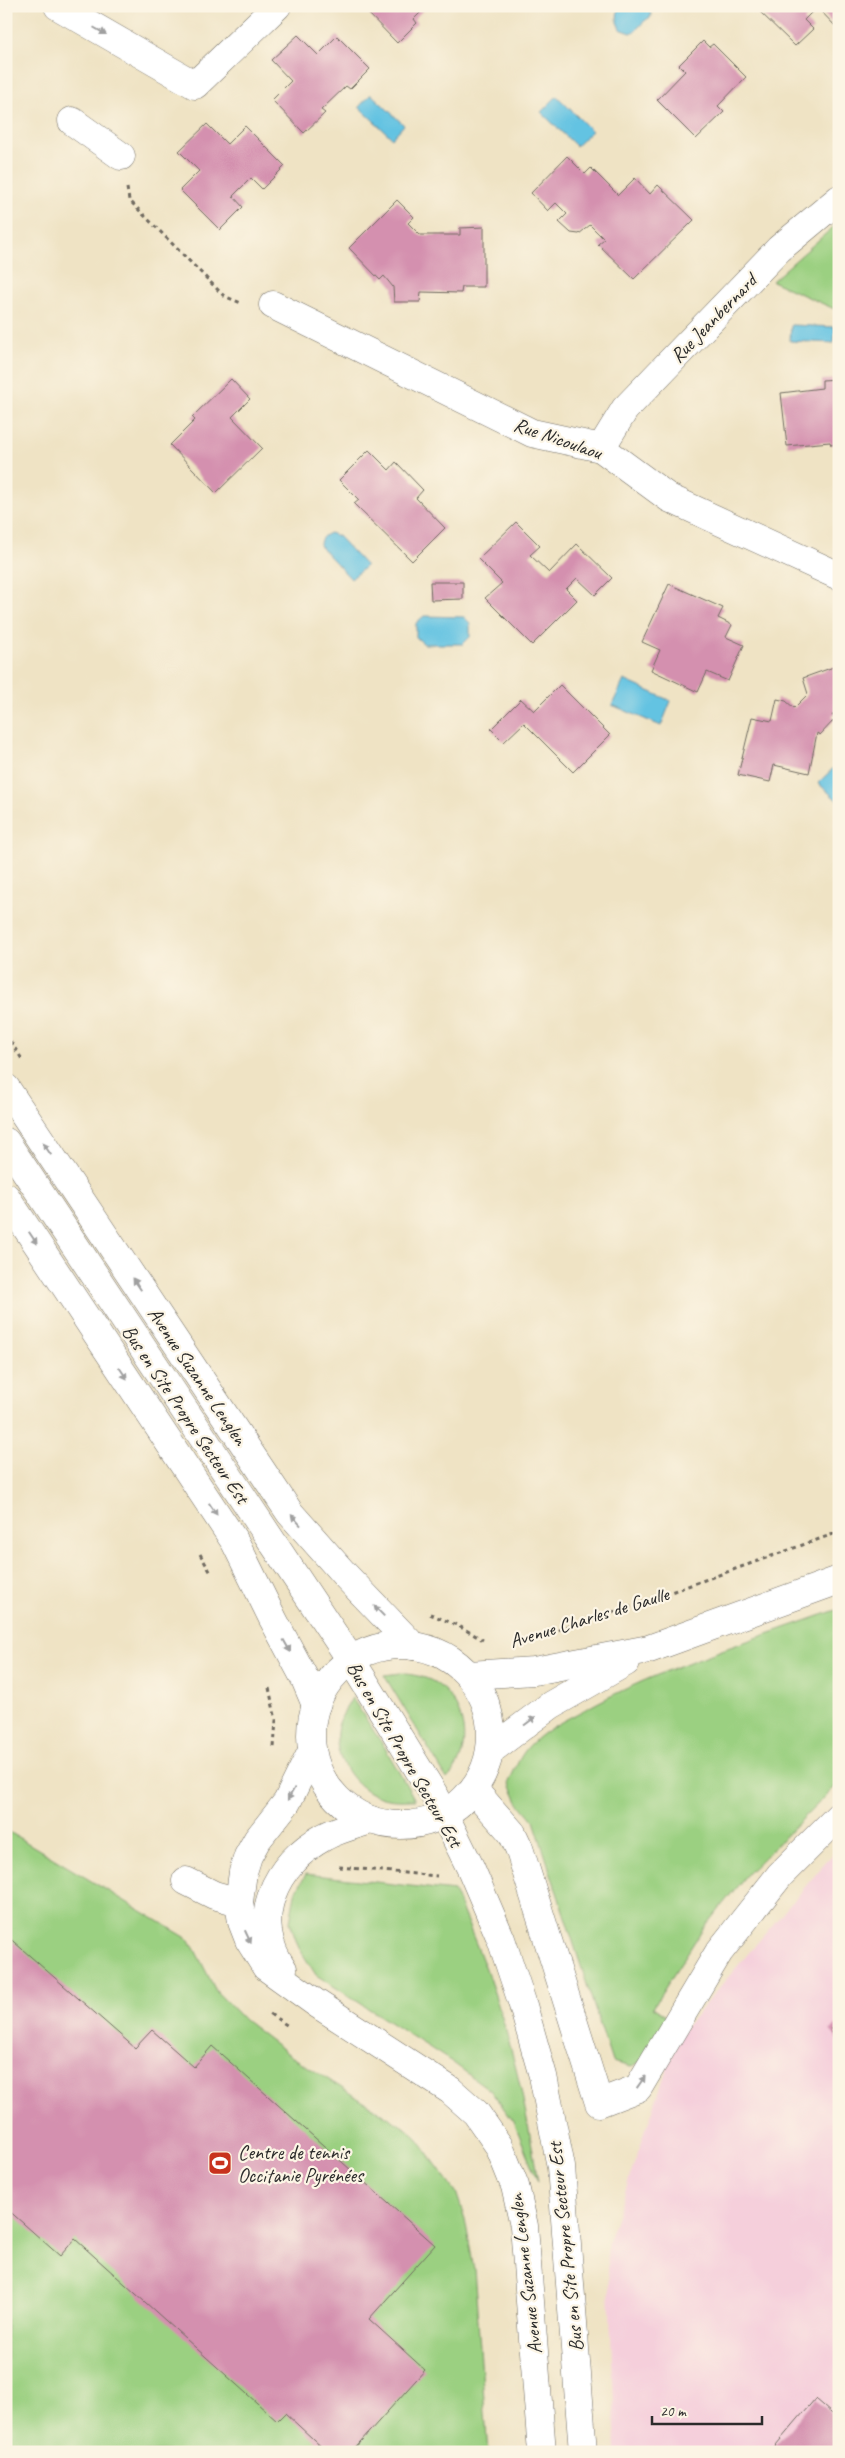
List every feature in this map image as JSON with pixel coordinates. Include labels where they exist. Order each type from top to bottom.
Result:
[{"type":"street","points":[[58,6],[195,85],[277,6]]},
{"type":"street","points":[[72,121],[123,168]]},
{"type":"street","name":"Rue Jeanbernard","points":[[601,448],[625,409],[779,249],[839,199]]},
{"type":"street","name":"Rue Nicoulaou","points":[[273,305],[532,433],[601,448],[668,498],[839,576]]},
{"type":"street","name":"Avenue Suzanne Lenglen","points":[[6,1088],[290,1513],[345,1575],[413,1646]]},
{"type":"street","name":"Bus en Site Propre Secteur Est","points":[[6,1142],[351,1660],[444,1815],[471,1869],[501,1939],[522,2002],[543,2076],[561,2167],[583,2452]]},
{"type":"street","points":[[6,1197],[235,1542],[305,1679],[316,1706]]},
{"type":"street","name":"Avenue Charles de Gaulle","points":[[469,1675],[494,1675],[562,1667],[649,1649],[839,1580]]},
{"type":"street","points":[[392,1646],[413,1646],[434,1651],[447,1658],[469,1675],[484,1697],[491,1723],[491,1750],[485,1771],[474,1790],[460,1804],[444,1815],[420,1824],[395,1825],[370,1820],[349,1810],[332,1793],[319,1774],[312,1751],[311,1728],[316,1706],[330,1680],[351,1660],[371,1650],[392,1646]]},
{"type":"street","name":"Avenue Charles de Gaulle","points":[[491,1750],[551,1705],[649,1649]]},
{"type":"street","name":"Avenue Suzanne Lenglen","points":[[312,1751],[287,1802],[257,1840],[248,1856],[243,1872],[239,1902],[242,1922],[249,1940],[266,1967],[450,2090],[476,2113],[499,2146],[515,2186],[524,2226],[542,2452]]},
{"type":"street","points":[[474,1790],[512,1833],[518,1848],[599,2103],[638,2088],[719,1952],[780,1875],[839,1816]]},
{"type":"street","name":"Avenue Suzanne Lenglen","points":[[298,1990],[279,1962],[269,1938],[266,1915],[271,1891],[286,1868],[317,1842],[332,1834],[370,1820]]},
{"type":"street","points":[[186,1881],[214,1895],[239,1902]]},
{"type":"path","points":[[123,168],[129,200],[224,296],[262,312],[273,305]]},
{"type":"path","name":"Avenue Charles de Gaulle","points":[[548,1633],[629,1607],[839,1532]]},
{"type":"path","name":"Avenue Charles de Gaulle","points":[[422,1610],[490,1643]]},
{"type":"path","points":[[330,1866],[444,1877]]},
{"type":"shaded area","points":[[839,1847],[839,2452],[616,2452],[607,2244],[678,2036]]},
{"type":"green space","points":[[839,222],[839,311],[772,281]]},
{"type":"green space","points":[[839,1609],[839,1783],[747,1874],[702,1930],[653,2007],[670,2019],[647,2058],[631,2067],[612,2062],[534,1821],[518,1802],[509,1782],[518,1762],[530,1745],[548,1730],[614,1694],[677,1667]]},
{"type":"green space","points":[[401,1673],[422,1677],[434,1682],[445,1691],[460,1715],[464,1742],[456,1768],[447,1779],[384,1675]]},
{"type":"green space","points":[[352,1698],[385,1748],[415,1800],[391,1800],[372,1794],[354,1780],[347,1771],[338,1749],[337,1738],[339,1722]]},
{"type":"green space","name":"Centre de tennis Occitanie Pyrénées","points":[[6,1830],[190,1940],[216,1991],[244,2020],[291,2056],[413,2133],[456,2192],[465,2219],[474,2269],[488,2452],[6,2452]]},
{"type":"green space","points":[[306,1874],[454,1891],[484,1963],[505,2029],[522,2094],[538,2182],[514,2122],[490,2090],[452,2062],[316,1975],[299,1948],[290,1922],[295,1894]]},
{"type":"water","points":[[618,6],[650,6],[651,17],[631,33],[620,29],[617,22]]},
{"type":"water","points":[[371,94],[404,125],[392,138],[359,107]]},
{"type":"water","points":[[557,96],[592,131],[576,146],[541,112]]},
{"type":"water","points":[[791,325],[835,327],[834,343],[790,341]]},
{"type":"water","points":[[330,533],[338,536],[366,566],[351,579],[320,546],[322,538]]},
{"type":"water","points":[[424,616],[464,617],[470,623],[470,637],[463,644],[424,644],[416,637],[416,623]]},
{"type":"water","points":[[624,680],[671,701],[661,726],[612,705]]},
{"type":"water","points":[[839,763],[839,800],[838,801],[818,783]]},
{"type":"building","points":[[367,6],[427,6],[414,19],[417,23],[397,43],[364,9]]},
{"type":"building","points":[[754,6],[839,6],[839,30],[817,7],[804,20],[813,29],[795,46]]},
{"type":"building","points":[[298,35],[318,55],[337,36],[370,69],[350,89],[346,86],[321,110],[325,113],[304,133],[272,100],[291,81],[271,60]]},
{"type":"building","points":[[703,41],[709,47],[713,44],[746,77],[718,106],[724,112],[696,139],[657,100],[685,71],[679,65]]},
{"type":"building","points":[[207,124],[227,144],[245,126],[285,166],[262,189],[251,178],[233,196],[243,207],[220,230],[180,190],[199,171],[179,151]]},
{"type":"building","points":[[567,156],[585,174],[591,168],[618,195],[635,178],[650,194],[658,185],[694,220],[634,279],[598,244],[604,239],[590,225],[579,234],[571,233],[559,222],[567,214],[556,203],[548,211],[531,193]]},
{"type":"building","points":[[397,200],[414,217],[408,223],[420,235],[460,235],[460,228],[484,227],[484,287],[462,287],[461,293],[421,292],[420,302],[394,302],[393,287],[384,276],[380,280],[349,248]]},
{"type":"building","points":[[231,379],[250,399],[232,417],[262,448],[216,493],[170,445],[195,420],[192,417]]},
{"type":"building","points":[[839,379],[839,444],[831,445],[830,442],[787,446],[781,393],[822,388],[822,380]]},
{"type":"building","points":[[369,450],[389,470],[396,462],[423,490],[416,498],[445,528],[412,561],[354,504],[359,500],[339,480]]},
{"type":"building","points":[[516,522],[540,546],[530,555],[549,573],[577,544],[612,578],[595,595],[577,578],[566,589],[577,600],[532,645],[485,598],[502,583],[478,559]]},
{"type":"building","points":[[430,582],[463,582],[463,599],[431,600]]},
{"type":"building","points":[[669,584],[723,608],[718,618],[732,625],[726,637],[744,645],[728,681],[707,672],[698,692],[651,670],[660,650],[642,642]]},
{"type":"building","points":[[839,665],[839,713],[832,715],[835,719],[820,735],[817,733],[809,773],[774,765],[770,782],[738,775],[752,717],[772,721],[777,699],[786,701],[794,708],[808,694],[803,678]]},
{"type":"building","points":[[560,685],[610,735],[573,772],[524,723],[504,742],[491,729],[521,699],[534,711]]},
{"type":"building","points":[[6,1935],[135,2048],[152,2030],[194,2067],[212,2046],[435,2245],[369,2319],[425,2370],[351,2452],[327,2452],[285,2413],[277,2421],[75,2239],[60,2256],[6,2208]]},
{"type":"building","points":[[839,2024],[839,2041],[830,2030]]},
{"type":"building","points":[[815,2399],[839,2420],[839,2452],[770,2452]]},
{"type":"place","name":"Centre de tennis Occitanie Pyrénées","points":[[220,2163]]}]
